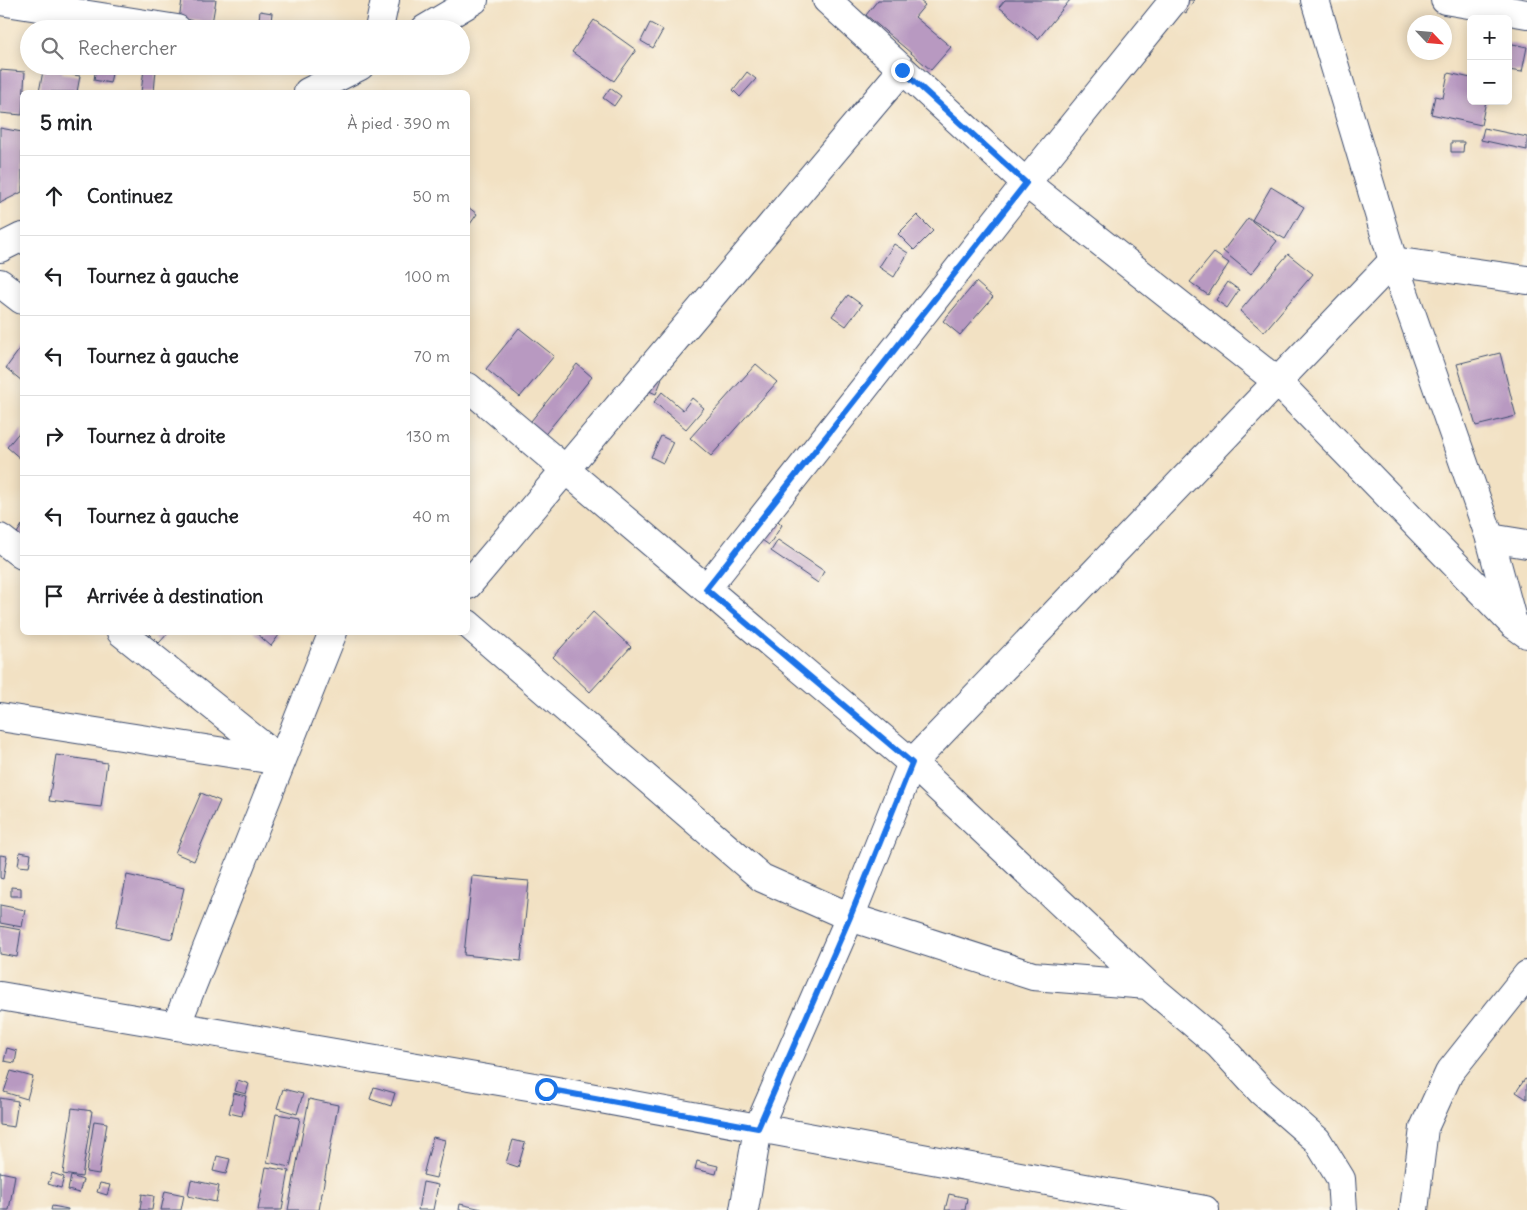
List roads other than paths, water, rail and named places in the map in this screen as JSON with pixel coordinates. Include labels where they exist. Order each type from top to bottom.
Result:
[{"type":"street","points":[[381,20],[385,0]]},
{"type":"street","points":[[440,20],[474,0]]},
{"type":"street","points":[[706,589],[1026,183],[1174,0]]},
{"type":"street","points":[[1315,0],[1393,261],[1520,629]]},
{"type":"street","points":[[1445,0],[1527,14]]},
{"type":"street","points":[[0,1],[120,20]]},
{"type":"street","points":[[835,3],[902,70],[1026,183],[1278,382],[1520,629]]},
{"type":"street","points":[[470,583],[902,70]]},
{"type":"street","points":[[312,90],[342,75]]},
{"type":"street","points":[[0,248],[20,238]]},
{"type":"street","points":[[1393,261],[1527,280]]},
{"type":"street","points":[[744,1210],[758,1128],[850,917],[912,763],[1393,261]]},
{"type":"street","points":[[0,283],[20,298]]},
{"type":"street","points":[[470,389],[912,763],[1148,985],[1219,1045],[1262,1092],[1317,1140],[1341,1179],[1343,1210]]},
{"type":"street","points":[[0,538],[20,553]]},
{"type":"street","points":[[1490,538],[1527,544]]},
{"type":"street","points":[[470,626],[762,878],[850,917],[1033,976],[1148,985]]},
{"type":"street","points":[[125,635],[281,761]]},
{"type":"street","points":[[176,1026],[332,635]]},
{"type":"street","points":[[0,716],[281,761]]},
{"type":"street","points":[[1414,1210],[1424,1128],[1449,1073],[1527,974]]},
{"type":"street","points":[[0,996],[758,1128],[1205,1210]]}]
